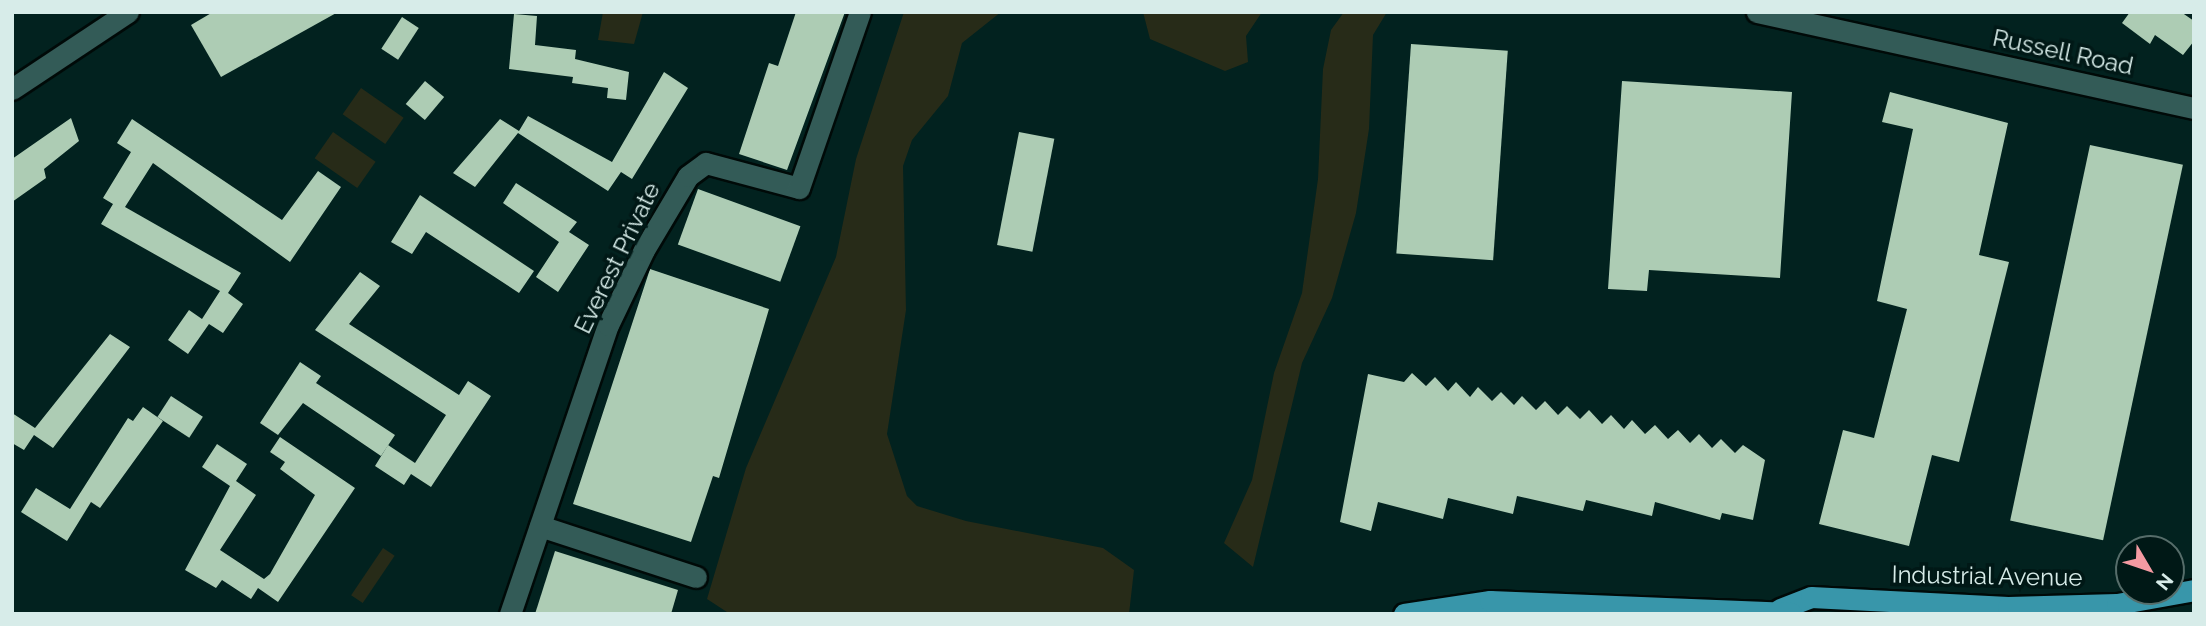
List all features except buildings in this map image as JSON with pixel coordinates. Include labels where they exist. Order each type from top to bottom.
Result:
[{"type":"main road","name":"Industrial Avenue","points":[[1404,614],[1490,601],[1787,611],[1811,597],[2021,607],[2117,604],[2194,590]]},
{"type":"street","points":[[12,89],[128,12]]},
{"type":"street","name":"Everest Private","points":[[510,614],[608,325],[688,176],[706,163],[799,188],[860,12]]},
{"type":"street","name":"Russell Road","points":[[1757,12],[2194,108]]},
{"type":"street","points":[[540,526],[696,577]]},
{"type":"green space","points":[[603,12],[643,12],[634,44],[598,40]]},
{"type":"green space","points":[[904,12],[1001,12],[962,43],[948,96],[912,140],[903,166],[906,310],[887,434],[907,496],[917,506],[966,521],[1103,548],[1134,570],[1129,614],[730,614],[707,599],[746,468],[836,257],[856,159]]},
{"type":"green space","points":[[1143,12],[1262,12],[1246,36],[1248,62],[1225,71],[1150,39]]},
{"type":"green space","points":[[1344,12],[1387,12],[1373,35],[1369,129],[1356,213],[1332,298],[1302,363],[1253,567],[1224,543],[1252,480],[1274,373],[1302,293],[1318,179],[1323,69],[1331,30]]},
{"type":"green space","points":[[361,88],[404,118],[385,144],[343,114]]},
{"type":"green space","points":[[333,132],[376,162],[357,188],[315,158]]},
{"type":"green space","points":[[383,548],[395,556],[363,603],[351,595]]}]
